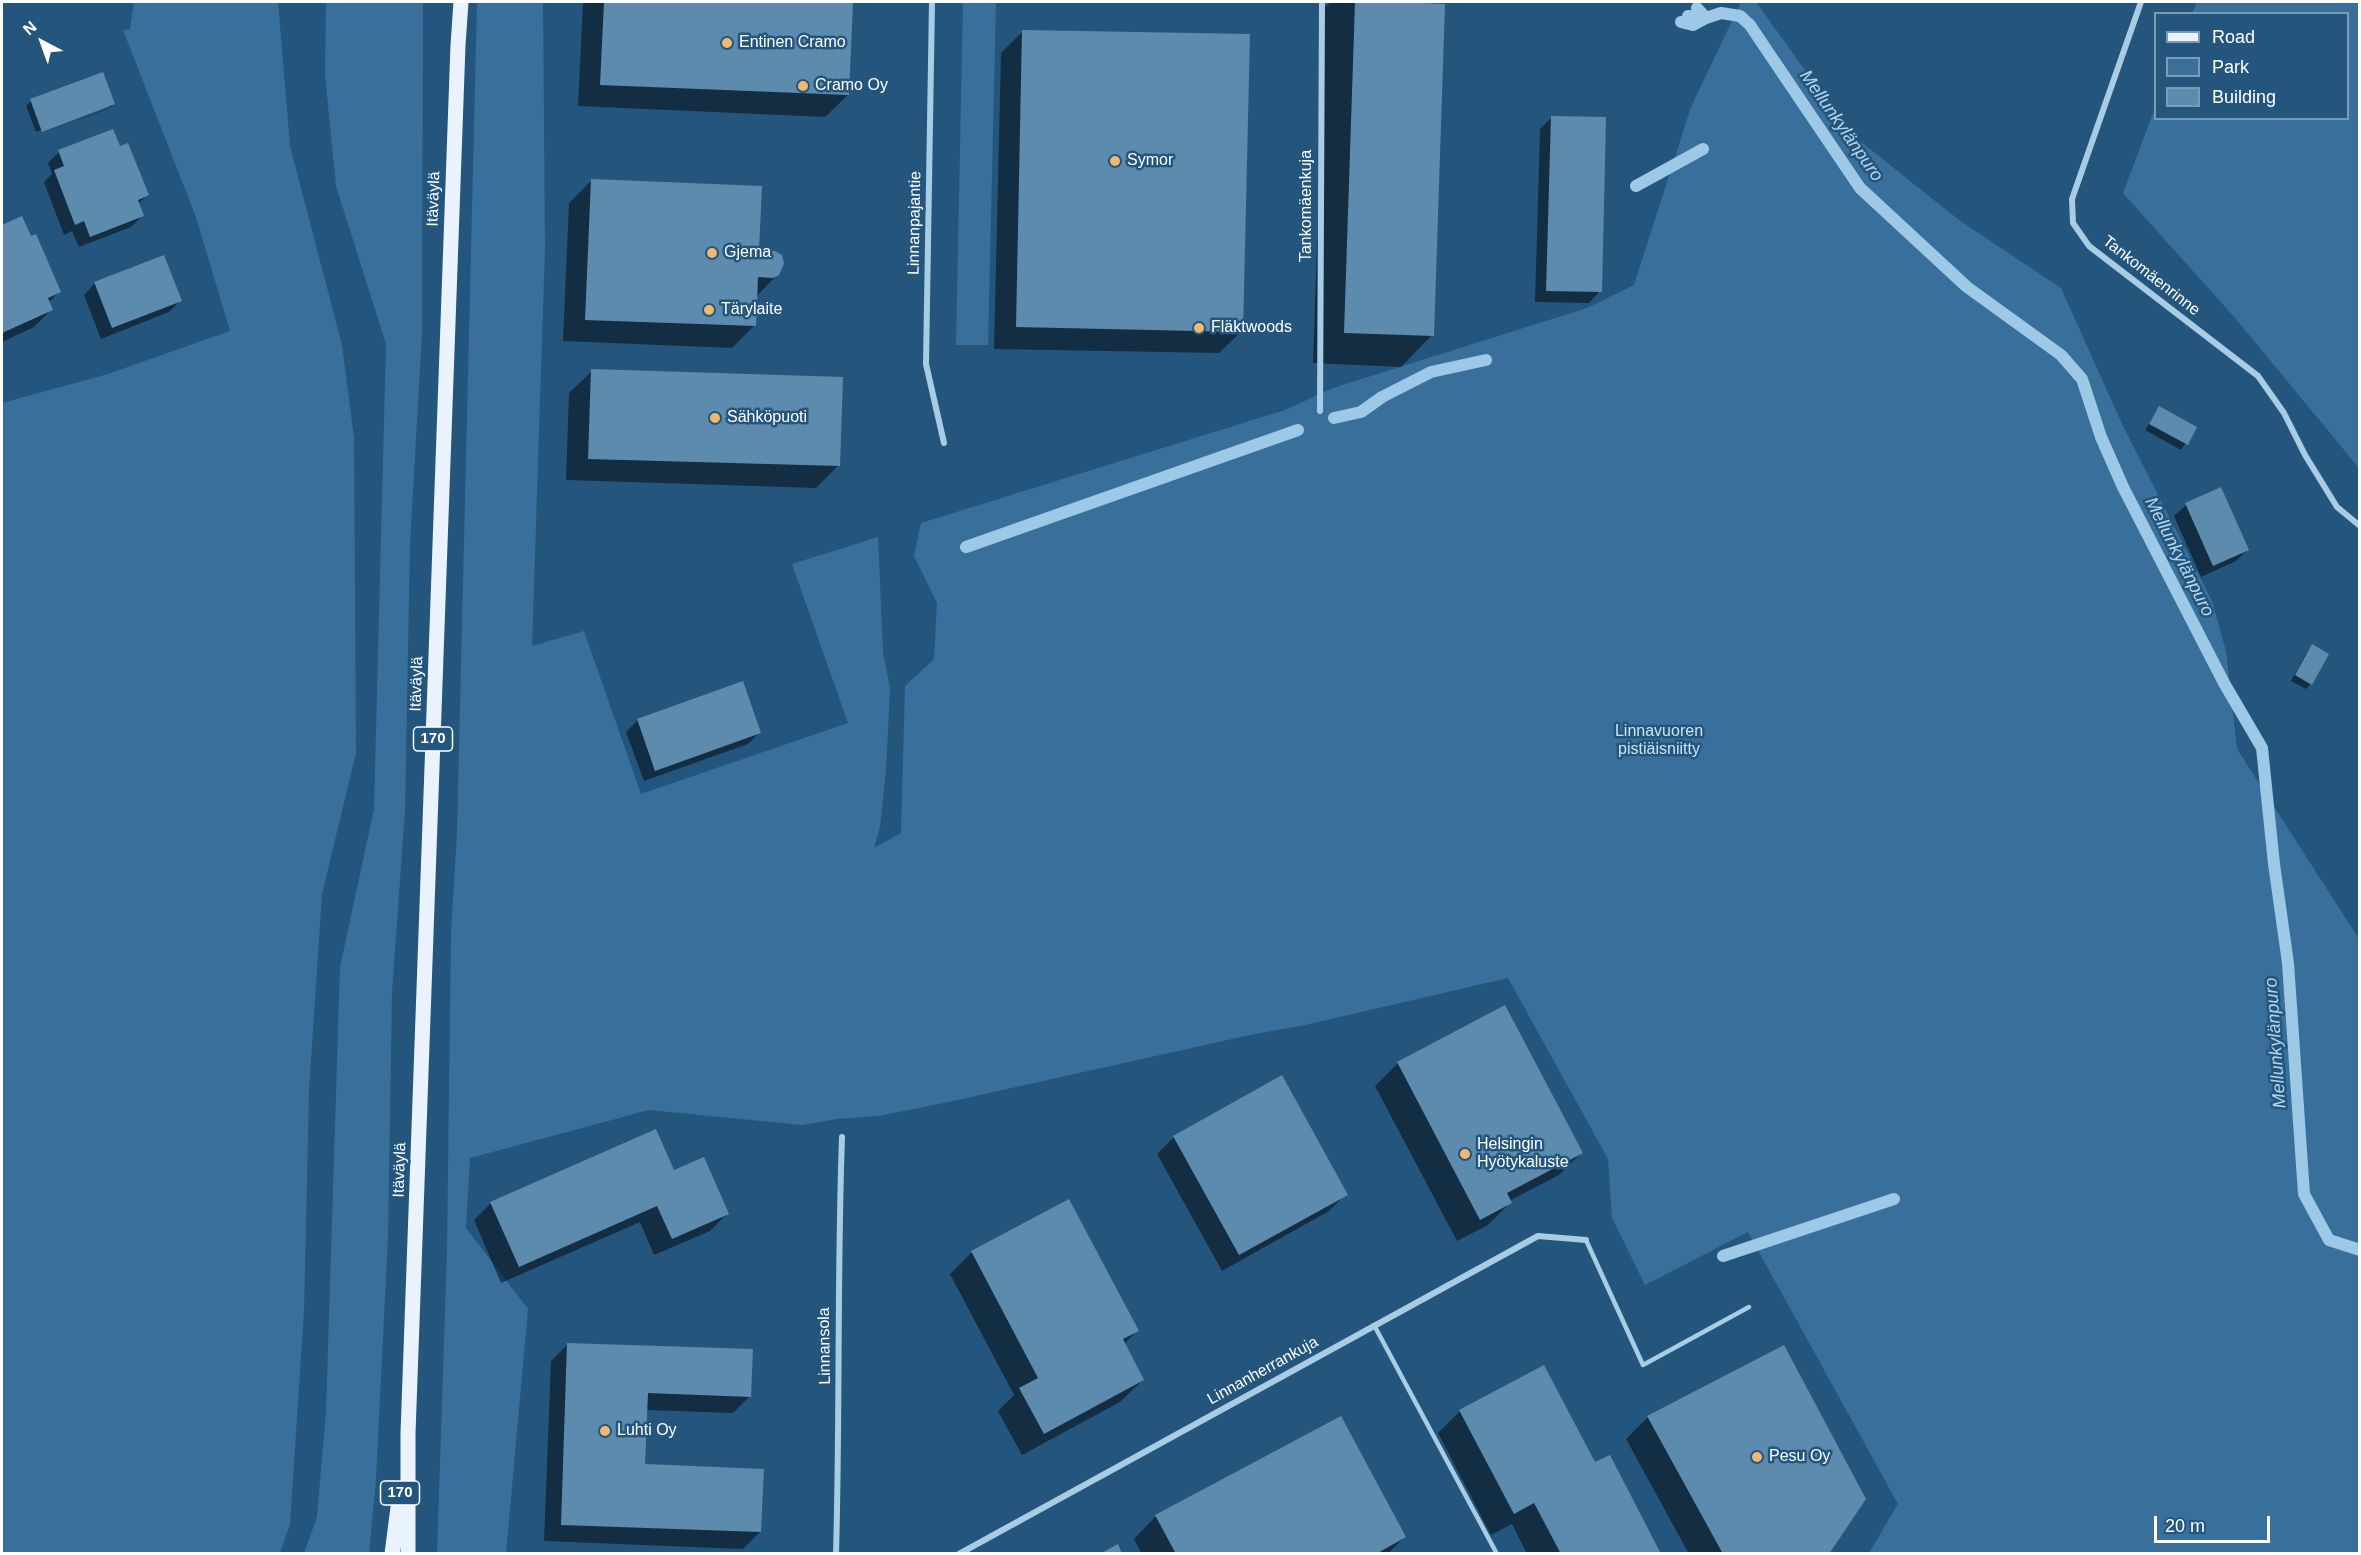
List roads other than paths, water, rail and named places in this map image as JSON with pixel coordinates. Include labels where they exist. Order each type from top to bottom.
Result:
[{"type":"main road","name":"Itäväylä","points":[[453,2],[458,45]]},
{"type":"main road","name":"Itäväylä","points":[[408,1554],[408,1433],[461,2]]},
{"type":"main road","name":"Itäväylä","points":[[392,1554],[408,1433]]},
{"type":"street","name":"Linnanpajantie","points":[[932,2],[926,364],[944,443]]},
{"type":"street","name":"Tankomäenkuja","points":[[1320,411],[1322,2]]},
{"type":"street","name":"Tankomäenrinne","points":[[2141,2],[2072,199],[2073,223],[2089,246],[2258,376],[2284,412],[2305,455],[2337,507],[2360,526]]},
{"type":"street","name":"Linnansola","points":[[836,1554],[839,1445],[838,1243],[842,1137]]},
{"type":"street","name":"Linnanherrankuja","points":[[959,1554],[1538,1236],[1586,1240]]},
{"type":"lane","points":[[1586,1240],[1643,1365],[1749,1307]]},
{"type":"lane","points":[[1374,1325],[1497,1554]]},
{"type":"waterway","name":"Mellunkylänpuro","points":[[1681,22],[1693,25],[1706,18],[1697,8]]},
{"type":"waterway","name":"Mellunkylänpuro","points":[[1688,16],[1706,18],[1721,13],[1740,16],[1750,25],[1860,188],[1967,287],[2061,355],[2082,379],[2101,437],[2123,487],[2224,683],[2262,748],[2274,864],[2288,963],[2304,1194],[2329,1240],[2360,1250]]},
{"type":"waterway","points":[[1636,186],[1703,149]]},
{"type":"waterway","points":[[1334,418],[1361,412],[1382,397],[1431,372],[1486,360]]},
{"type":"waterway","points":[[966,547],[1298,430]]},
{"type":"waterway","points":[[1723,1256],[1894,1199]]},
{"type":"place","name":"Entinen Cramo","points":[[727,43]]},
{"type":"place","name":"Cramo Oy","points":[[803,86]]},
{"type":"place","name":"Symor","points":[[1115,161]]},
{"type":"place","name":"Gjema","points":[[712,253]]},
{"type":"place","name":"Tärylaite","points":[[709,310]]},
{"type":"place","name":"Fläktwoods","points":[[1199,328]]},
{"type":"place","name":"Sähköpuoti","points":[[715,418]]},
{"type":"place","name":"Helsingin Hyötykaluste","points":[[1465,1154]]},
{"type":"place","name":"Luhti Oy","points":[[605,1431]]},
{"type":"place","name":"Pesu Oy","points":[[1757,1457]]},
{"type":"park label","name":"Linnavuoren pistiäisniitty","points":[[1659,741]]}]
